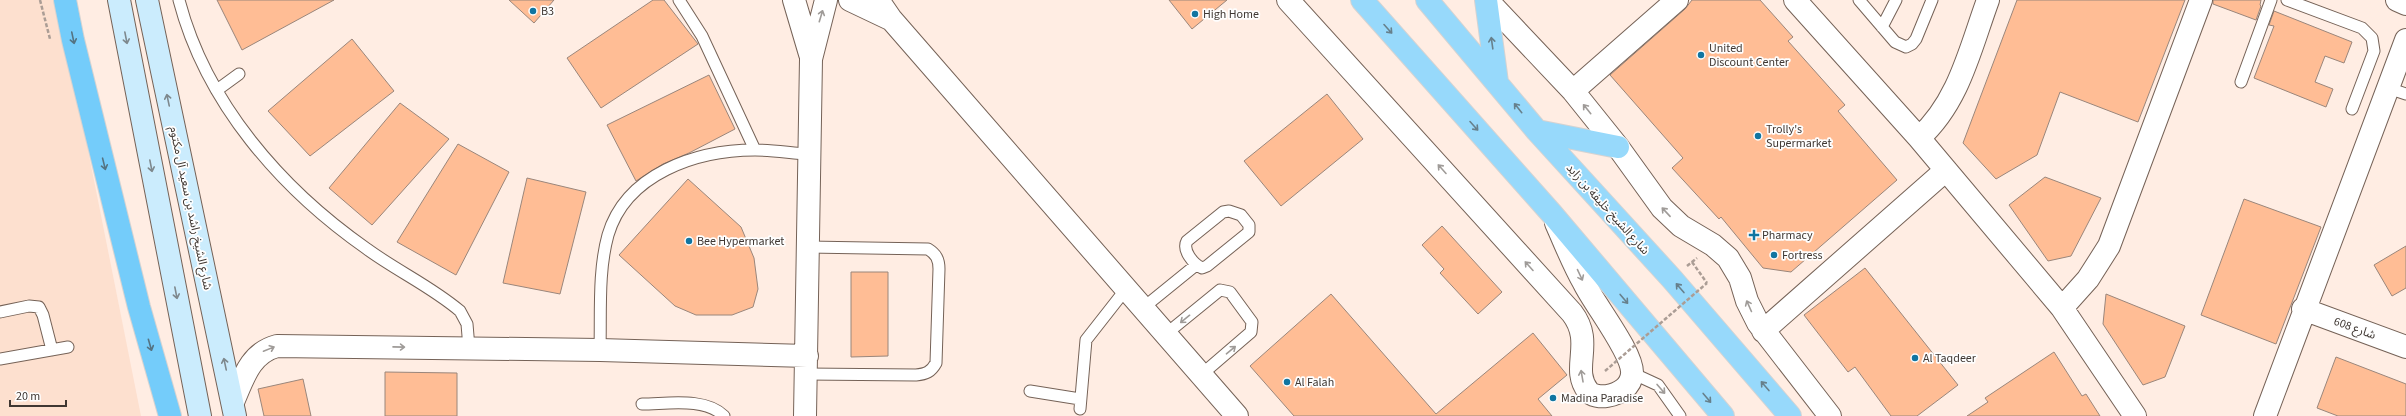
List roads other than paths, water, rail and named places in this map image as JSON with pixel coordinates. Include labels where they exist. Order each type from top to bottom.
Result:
[{"type":"highway","points":[[65,0],[73,40],[139,308],[170,416]]},
{"type":"main road","points":[[119,0],[200,416]]},
{"type":"main road","name":"شارع الشيخ راشد بن سعيد آل مكتوم","points":[[147,0],[234,409]]},
{"type":"main road","points":[[1362,0],[1552,214],[1723,416]]},
{"type":"main road","name":"شارع الشيخ خليفة بن زايد","points":[[1427,0],[1537,131],[1672,279],[1790,416]]},
{"type":"main road","points":[[1486,0],[1497,82]]},
{"type":"main road","points":[[1537,131],[1618,148]]},
{"type":"street","points":[[794,0],[811,59]]},
{"type":"street","points":[[805,416],[811,59],[826,0]]},
{"type":"street","points":[[850,0],[864,5],[892,19]]},
{"type":"street","points":[[878,0],[892,19],[1237,416]]},
{"type":"street","points":[[1288,0],[1572,313],[1583,333],[1581,373],[1588,391],[1602,397],[1614,395],[1624,390],[1630,383],[1632,373],[1625,350],[1583,282],[1552,214]]},
{"type":"street","points":[[1486,0],[1573,91],[1618,148],[1662,208],[1682,226],[1713,245],[1728,258],[1735,268],[1747,301],[1763,331],[1830,416]]},
{"type":"street","points":[[1573,91],[1677,0]]},
{"type":"street","points":[[1795,0],[1919,138],[2062,308],[2135,416]]},
{"type":"street","points":[[1919,138],[1939,117],[1954,94],[1988,0]]},
{"type":"street","points":[[2062,308],[2088,280],[2109,246],[2201,0]]},
{"type":"street","points":[[2396,0],[2406,4]]},
{"type":"street","points":[[2265,416],[2303,309],[2397,91],[2406,40]]},
{"type":"street","points":[[1763,331],[1946,170]]},
{"type":"street","name":"شارع 608","points":[[2303,309],[2406,347]]},
{"type":"street","points":[[234,409],[254,360],[268,348],[277,346],[600,350],[806,365]]},
{"type":"lane","points":[[179,0],[191,38],[217,90],[250,139],[300,196],[328,221],[367,250],[460,312],[467,324],[468,348]]},
{"type":"lane","points":[[679,0],[702,36],[755,150]]},
{"type":"lane","points":[[1859,0],[1900,46],[1906,47],[1912,44],[1932,0]]},
{"type":"lane","points":[[1882,27],[1896,0]]},
{"type":"lane","points":[[2241,82],[2271,0]]},
{"type":"lane","points":[[2287,0],[2362,28],[2372,38],[2374,51],[2352,109]]},
{"type":"lane","points":[[217,90],[239,74]]},
{"type":"lane","points":[[600,350],[605,250],[612,224],[623,204],[633,191],[650,178],[670,168],[712,154],[755,150],[809,154]]},
{"type":"lane","points":[[1223,212],[1236,212],[1241,215],[1249,225],[1247,234],[1205,268],[1196,265],[1185,248],[1187,241],[1223,212]]},
{"type":"lane","points":[[806,365],[916,375],[925,374],[932,370],[936,363],[939,269],[939,260],[935,254],[928,249],[808,247]]},
{"type":"lane","points":[[1143,308],[1196,265]]},
{"type":"lane","points":[[1030,391],[1080,404],[1086,340],[1126,289]]},
{"type":"lane","points":[[1166,334],[1220,290],[1230,292],[1252,322],[1251,332],[1201,375]]},
{"type":"lane","points":[[0,312],[29,306],[39,307],[43,315],[52,350]]},
{"type":"lane","points":[[0,359],[68,347]]},
{"type":"lane","points":[[1632,373],[1658,385],[1680,416]]},
{"type":"lane","points":[[642,404],[700,405],[713,407],[724,416]]},
{"type":"place","name":"B3","points":[[533,11]]},
{"type":"place","name":"High Home","points":[[1195,14]]},
{"type":"place","name":"United Discount Center","points":[[1701,55]]},
{"type":"place","name":"Trolly's Supermarket","points":[[1758,136]]},
{"type":"place","name":"Pharmacy","points":[[1754,235]]},
{"type":"place","name":"Bee Hypermarket","points":[[689,241]]},
{"type":"place","name":"Fortress","points":[[1774,255]]},
{"type":"place","name":"Al Taqdeer","points":[[1915,358]]},
{"type":"place","name":"Al Falah","points":[[1287,382]]},
{"type":"place","name":"Madina Paradise","points":[[1553,398]]}]
